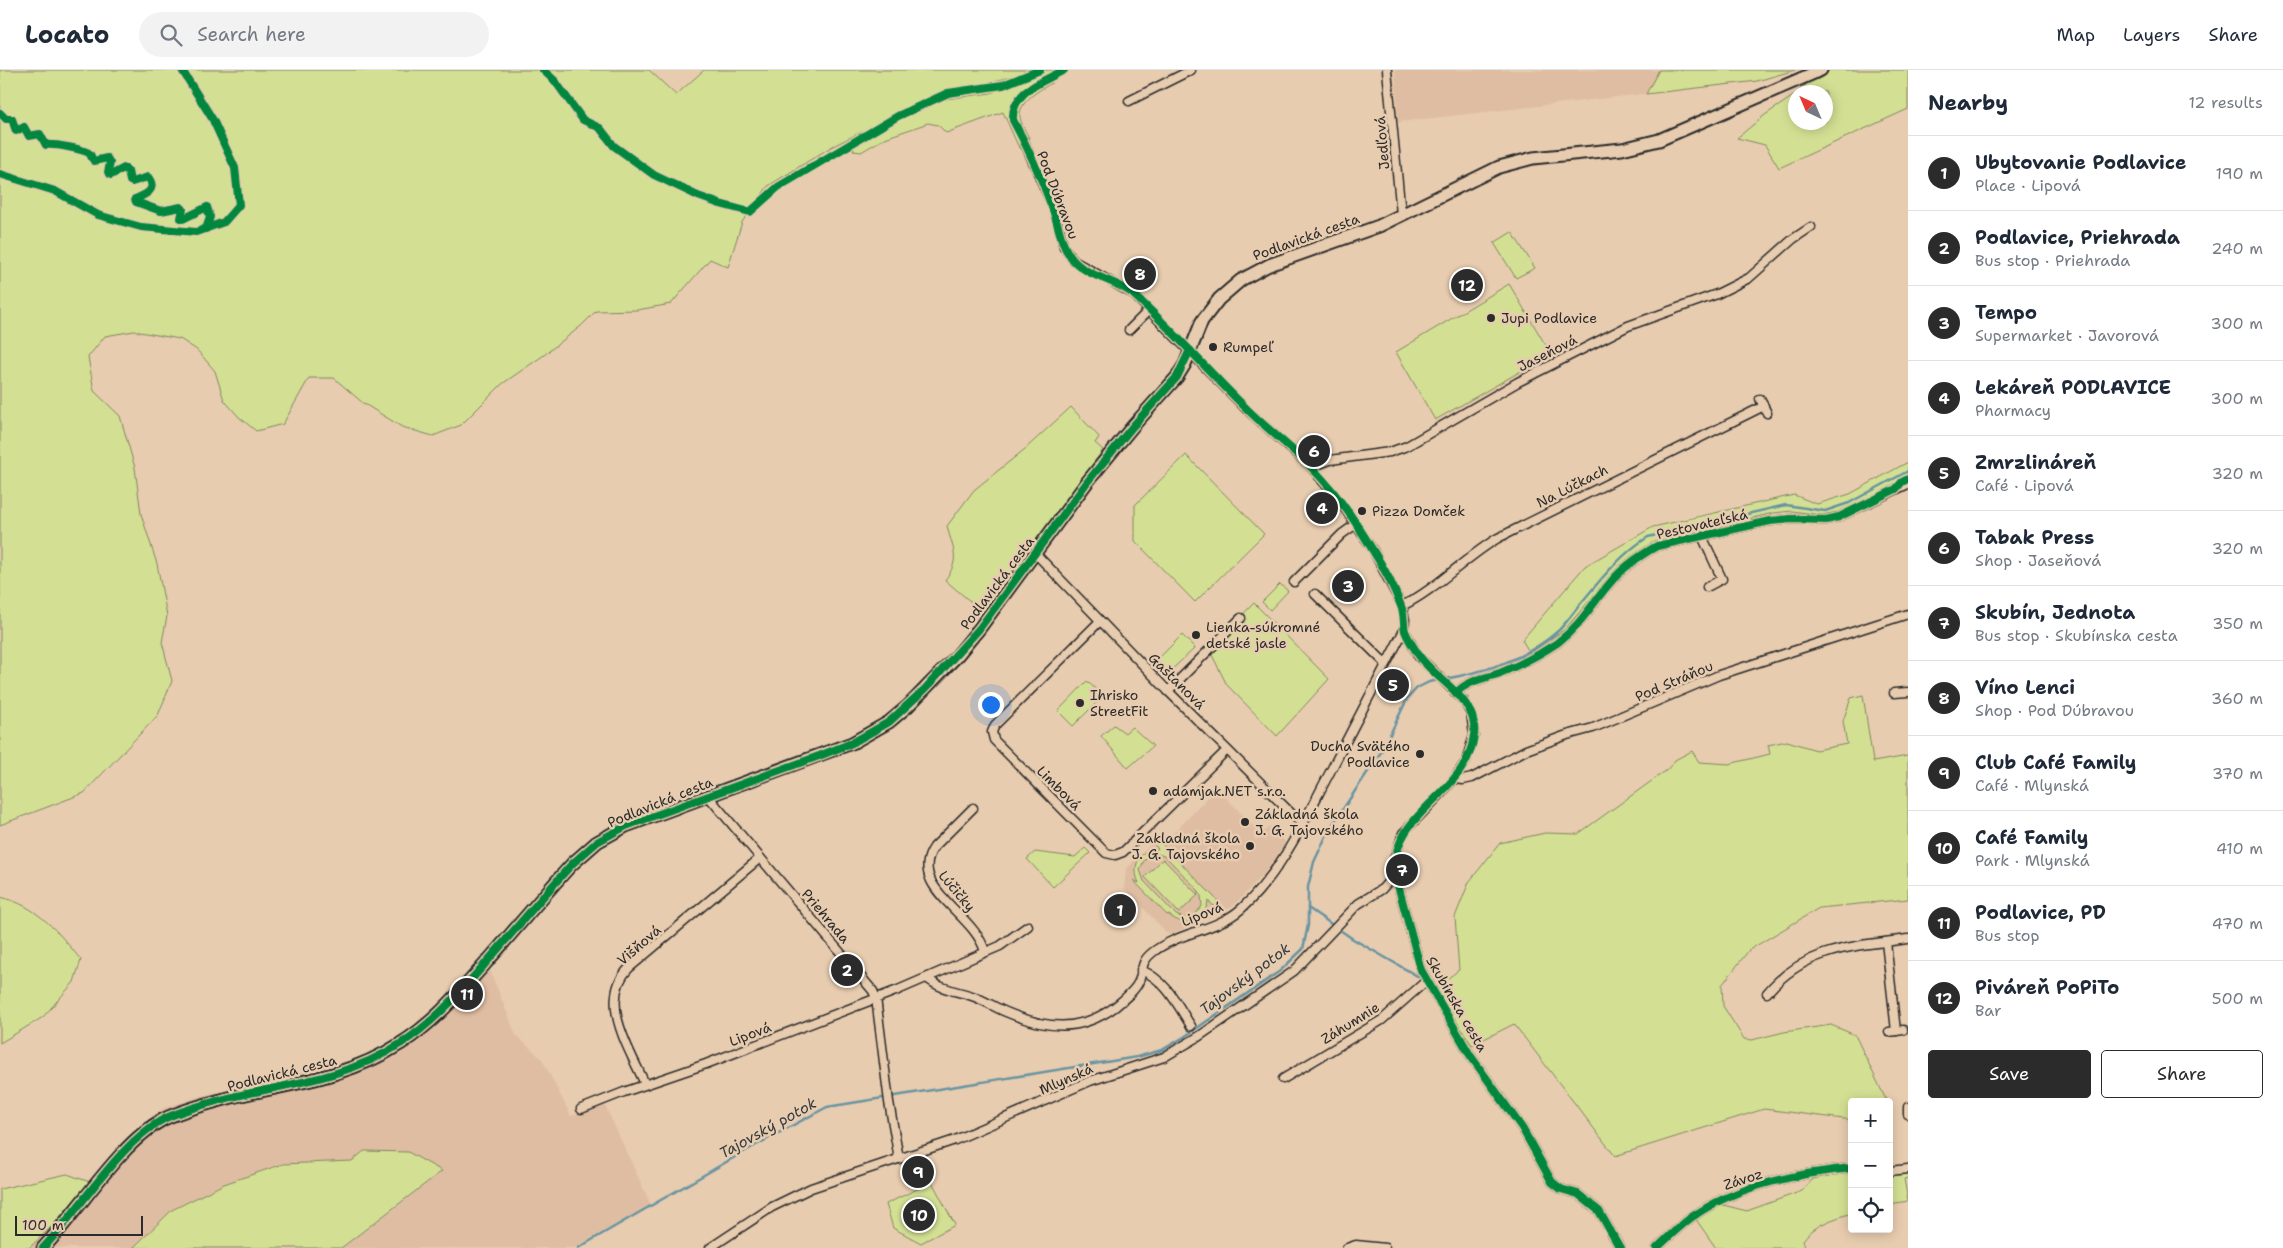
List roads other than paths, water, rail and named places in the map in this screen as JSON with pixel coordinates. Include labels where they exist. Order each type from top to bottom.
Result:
[{"type":"main road","name":"Podlavická cesta","points":[[43,1248],[124,1152],[148,1130],[164,1119],[207,1104],[323,1077],[354,1067],[400,1045],[433,1020],[584,852],[610,834],[626,826],[852,743],[889,722],[919,695],[956,657],[1036,554],[1088,481],[1133,426],[1177,377],[1202,321],[1219,299],[1241,280],[1269,265],[1358,234],[1478,176],[1514,162],[1533,158],[1633,147],[1670,136],[1753,98],[1821,70]]},
{"type":"street","points":[[1129,101],[1191,70]]},
{"type":"street","name":"Jedľová","points":[[1387,70],[1401,214]]},
{"type":"street","name":"Pod Dúbravou","points":[[1022,139],[1048,197],[1064,247],[1074,261],[1128,290],[1190,350],[1246,409],[1311,467],[1356,524],[1373,550],[1402,606]]},
{"type":"street","name":"Jaseňová","points":[[1311,467],[1330,460],[1390,452],[1407,446],[1510,386],[1628,326],[1717,294],[1748,278],[1793,238],[1811,227]]},
{"type":"street","points":[[1128,330],[1149,310]]},
{"type":"street","name":"Na Lúčkach","points":[[1402,606],[1416,599],[1481,548],[1498,538],[1764,406]]},
{"type":"street","name":"Pestovateľská","points":[[1456,693],[1467,683],[1512,668],[1556,643],[1581,622],[1609,584],[1641,555],[1657,546],[1770,521],[1791,519],[1826,520],[1839,517],[1908,484]]},
{"type":"street","points":[[1294,582],[1342,534],[1356,524]]},
{"type":"street","name":"Pestovateľská","points":[[1702,536],[1724,578],[1707,587]]},
{"type":"street","name":"Gaštanová","points":[[1036,554],[1302,824]]},
{"type":"street","points":[[1315,594],[1386,664]]},
{"type":"street","points":[[1402,606],[1406,620],[1404,630]]},
{"type":"street","name":"Pod Stráňou","points":[[1454,779],[1464,780],[1472,778],[1526,750],[1593,728],[1719,676],[1908,614]]},
{"type":"street","points":[[1168,690],[1240,618]]},
{"type":"street","name":"Limbová","points":[[1100,621],[995,724],[992,732],[994,740],[1106,854],[1115,855],[1124,852],[1227,750]]},
{"type":"street","name":"Skubínska cesta","points":[[1404,630],[1419,656],[1464,701],[1471,714],[1474,735],[1466,761],[1454,779],[1403,832],[1394,860],[1395,874],[1415,955],[1426,981],[1470,1055],[1522,1128],[1552,1182],[1561,1189],[1578,1194],[1594,1206],[1620,1248]]},
{"type":"street","name":"Lipová","points":[[927,978],[941,987],[971,996],[1024,1019],[1049,1025],[1067,1026],[1084,1024],[1116,1006],[1135,988],[1140,980],[1141,970],[1147,958],[1165,944],[1220,922],[1239,910],[1282,860],[1404,630]]},
{"type":"street","points":[[1894,693],[1908,692]]},
{"type":"street","name":"Priehrada","points":[[708,796],[873,991],[876,998],[887,1088],[899,1159]]},
{"type":"street","name":"Lúčičky","points":[[973,808],[934,847],[926,862],[926,869],[931,883],[978,934],[985,952]]},
{"type":"street","name":"Višňová","points":[[645,1084],[619,1022],[616,993],[620,979],[630,968],[760,858]]},
{"type":"street","name":"Mlynská","points":[[710,1248],[789,1198],[838,1178],[987,1128],[1090,1081],[1164,1057],[1198,1037],[1294,971],[1358,904],[1382,888],[1395,874]]},
{"type":"street","points":[[985,952],[1006,942],[1028,926]]},
{"type":"street","points":[[1767,993],[1784,975],[1821,954],[1843,948],[1908,939]]},
{"type":"street","points":[[1886,942],[1896,1031]]},
{"type":"street","name":"Lipová","points":[[581,1109],[645,1084],[706,1064],[876,998],[985,952]]},
{"type":"street","points":[[1141,970],[1150,974],[1164,985],[1191,1026]]},
{"type":"street","name":"Záhumnie","points":[[1283,1079],[1382,1020],[1426,981]]},
{"type":"street","points":[[1908,1107],[1908,1114]]},
{"type":"street","points":[[1893,1170],[1908,1168]]},
{"type":"street","name":"Závoz","points":[[1657,1248],[1696,1214],[1731,1195],[1769,1183],[1848,1169]]},
{"type":"street","points":[[1347,1248],[1356,1245],[1385,1248]]},
{"type":"waterway","name":"Tajovský potok","points":[[1445,679],[1491,668],[1520,656],[1547,640],[1562,627],[1612,567],[1648,537],[1786,505],[1825,511],[1849,503],[1908,471]]},
{"type":"waterway","name":"Tajovský potok","points":[[578,1248],[747,1150],[827,1107],[1137,1057],[1162,1050],[1184,1037],[1280,971],[1303,949],[1308,925],[1308,887],[1314,862],[1329,830],[1383,749],[1407,699],[1417,688],[1429,682],[1440,680]]},
{"type":"waterway","points":[[1308,908],[1353,939],[1419,977]]},
{"type":"place","name":"Víno Lenci","points":[[1140,274]]},
{"type":"place","name":"Piváreň PoPiTo","points":[[1467,285]]},
{"type":"place","name":"Jupi Podlavice","points":[[1491,318]]},
{"type":"place","name":"Rumpeľ","points":[[1213,347]]},
{"type":"place","name":"Tabak Press","points":[[1314,451]]},
{"type":"place","name":"Lekáreň PODLAVICE","points":[[1322,508]]},
{"type":"place","name":"Pizza Domček","points":[[1362,511]]},
{"type":"place","name":"Tempo","points":[[1348,586]]},
{"type":"place","name":"Lienka-súkromné detské jasle","points":[[1196,635]]},
{"type":"place","name":"Zmrzlináreň","points":[[1393,685]]},
{"type":"place","name":"Ihrisko StreetFit","points":[[1080,703]]},
{"type":"place","name":"Ducha Svätého Podlavice","points":[[1420,754]]},
{"type":"place","name":"adamjak.NET s.r.o.","points":[[1153,791]]},
{"type":"place","name":"Základná škola J. G. Tajovského","points":[[1245,822]]},
{"type":"place","name":"Zakladná škola J. G. Tajovského","points":[[1250,846]]},
{"type":"place","name":"Skubín, Jednota","points":[[1402,870]]},
{"type":"place","name":"Ubytovanie Podlavice","points":[[1120,910]]},
{"type":"place","name":"Podlavice, Priehrada","points":[[847,970]]},
{"type":"place","name":"Podlavice, PD","points":[[467,994]]},
{"type":"place","name":"Club Café Family","points":[[918,1172]]},
{"type":"place","name":"Café Family","points":[[919,1215]]}]
